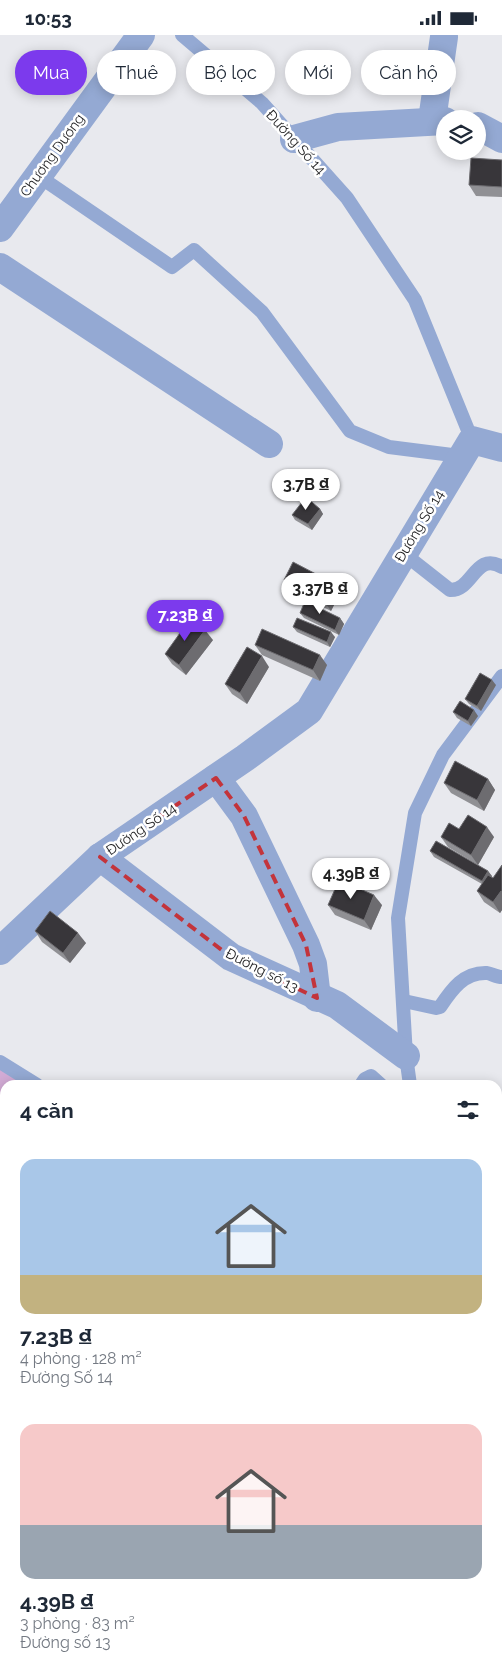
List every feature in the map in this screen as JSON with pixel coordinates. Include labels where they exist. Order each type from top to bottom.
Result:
[{"type":"street","name":"Chương Dương","points":[[2,218],[37,175],[141,35]]},
{"type":"street","points":[[438,110],[436,79],[444,37]]},
{"type":"street","points":[[294,139],[338,127],[436,121]]},
{"type":"street","points":[[486,131],[502,139]]},
{"type":"street","points":[[0,267],[269,444]]},
{"type":"street","points":[[466,448],[502,448]]},
{"type":"street","name":"Đường Số 14","points":[[0,951],[100,857],[216,778],[309,711],[466,448]]},
{"type":"street","points":[[216,778],[244,816],[306,945],[313,964],[317,998]]},
{"type":"street","name":"Đường số 13","points":[[100,857],[231,957],[317,998],[337,1005],[406,1056]]},
{"type":"lane","name":"Đường Số 14","points":[[182,35],[262,103],[346,198],[415,299],[466,448]]},
{"type":"lane","points":[[37,175],[172,267],[194,250],[262,312],[350,431],[389,447],[466,448]]},
{"type":"lane","points":[[403,553],[450,590],[457,590],[464,586],[475,571],[485,564],[495,563],[502,567]]},
{"type":"lane","points":[[409,1080],[406,1056],[398,918],[415,813],[443,755],[502,676]]},
{"type":"lane","points":[[404,1001],[436,1008],[440,1007],[457,983],[473,973],[489,973],[502,977]]},
{"type":"lane","points":[[0,1062],[29,1080]]},
{"type":"lane","points":[[364,1080],[371,1076],[375,1080]]},
{"type":"highlighted area","points":[[216,778],[244,816],[306,945],[317,998],[231,957],[100,857]]},
{"type":"shaded area","points":[[0,1063],[28,1080],[0,1080]]},
{"type":"building","points":[[471,160],[502,160],[502,187],[469,185]]},
{"type":"building","points":[[306,497],[320,509],[308,524],[292,515]]},
{"type":"building","points":[[293,562],[333,583],[324,601],[284,580]]},
{"type":"building","points":[[305,601],[340,618],[335,630],[300,613]]},
{"type":"building","points":[[297,618],[331,632],[327,642],[293,627]]},
{"type":"building","points":[[190,619],[205,630],[179,665],[165,654]]},
{"type":"building","points":[[262,629],[320,655],[313,670],[255,645]]},
{"type":"building","points":[[247,647],[262,656],[240,693],[225,684]]},
{"type":"building","points":[[480,673],[492,680],[477,706],[465,699]]},
{"type":"building","points":[[460,701],[474,710],[468,721],[453,712]]},
{"type":"building","points":[[455,761],[488,779],[477,800],[444,783]]},
{"type":"building","points":[[468,815],[487,827],[471,855],[441,837],[449,823],[459,829]]},
{"type":"building","points":[[436,841],[488,871],[482,881],[430,851]]},
{"type":"building","points":[[502,865],[502,892],[493,902],[477,891],[488,875],[493,878]]},
{"type":"building","points":[[339,880],[374,895],[364,920],[328,905]]},
{"type":"building","points":[[50,911],[78,933],[63,953],[35,931]]}]
